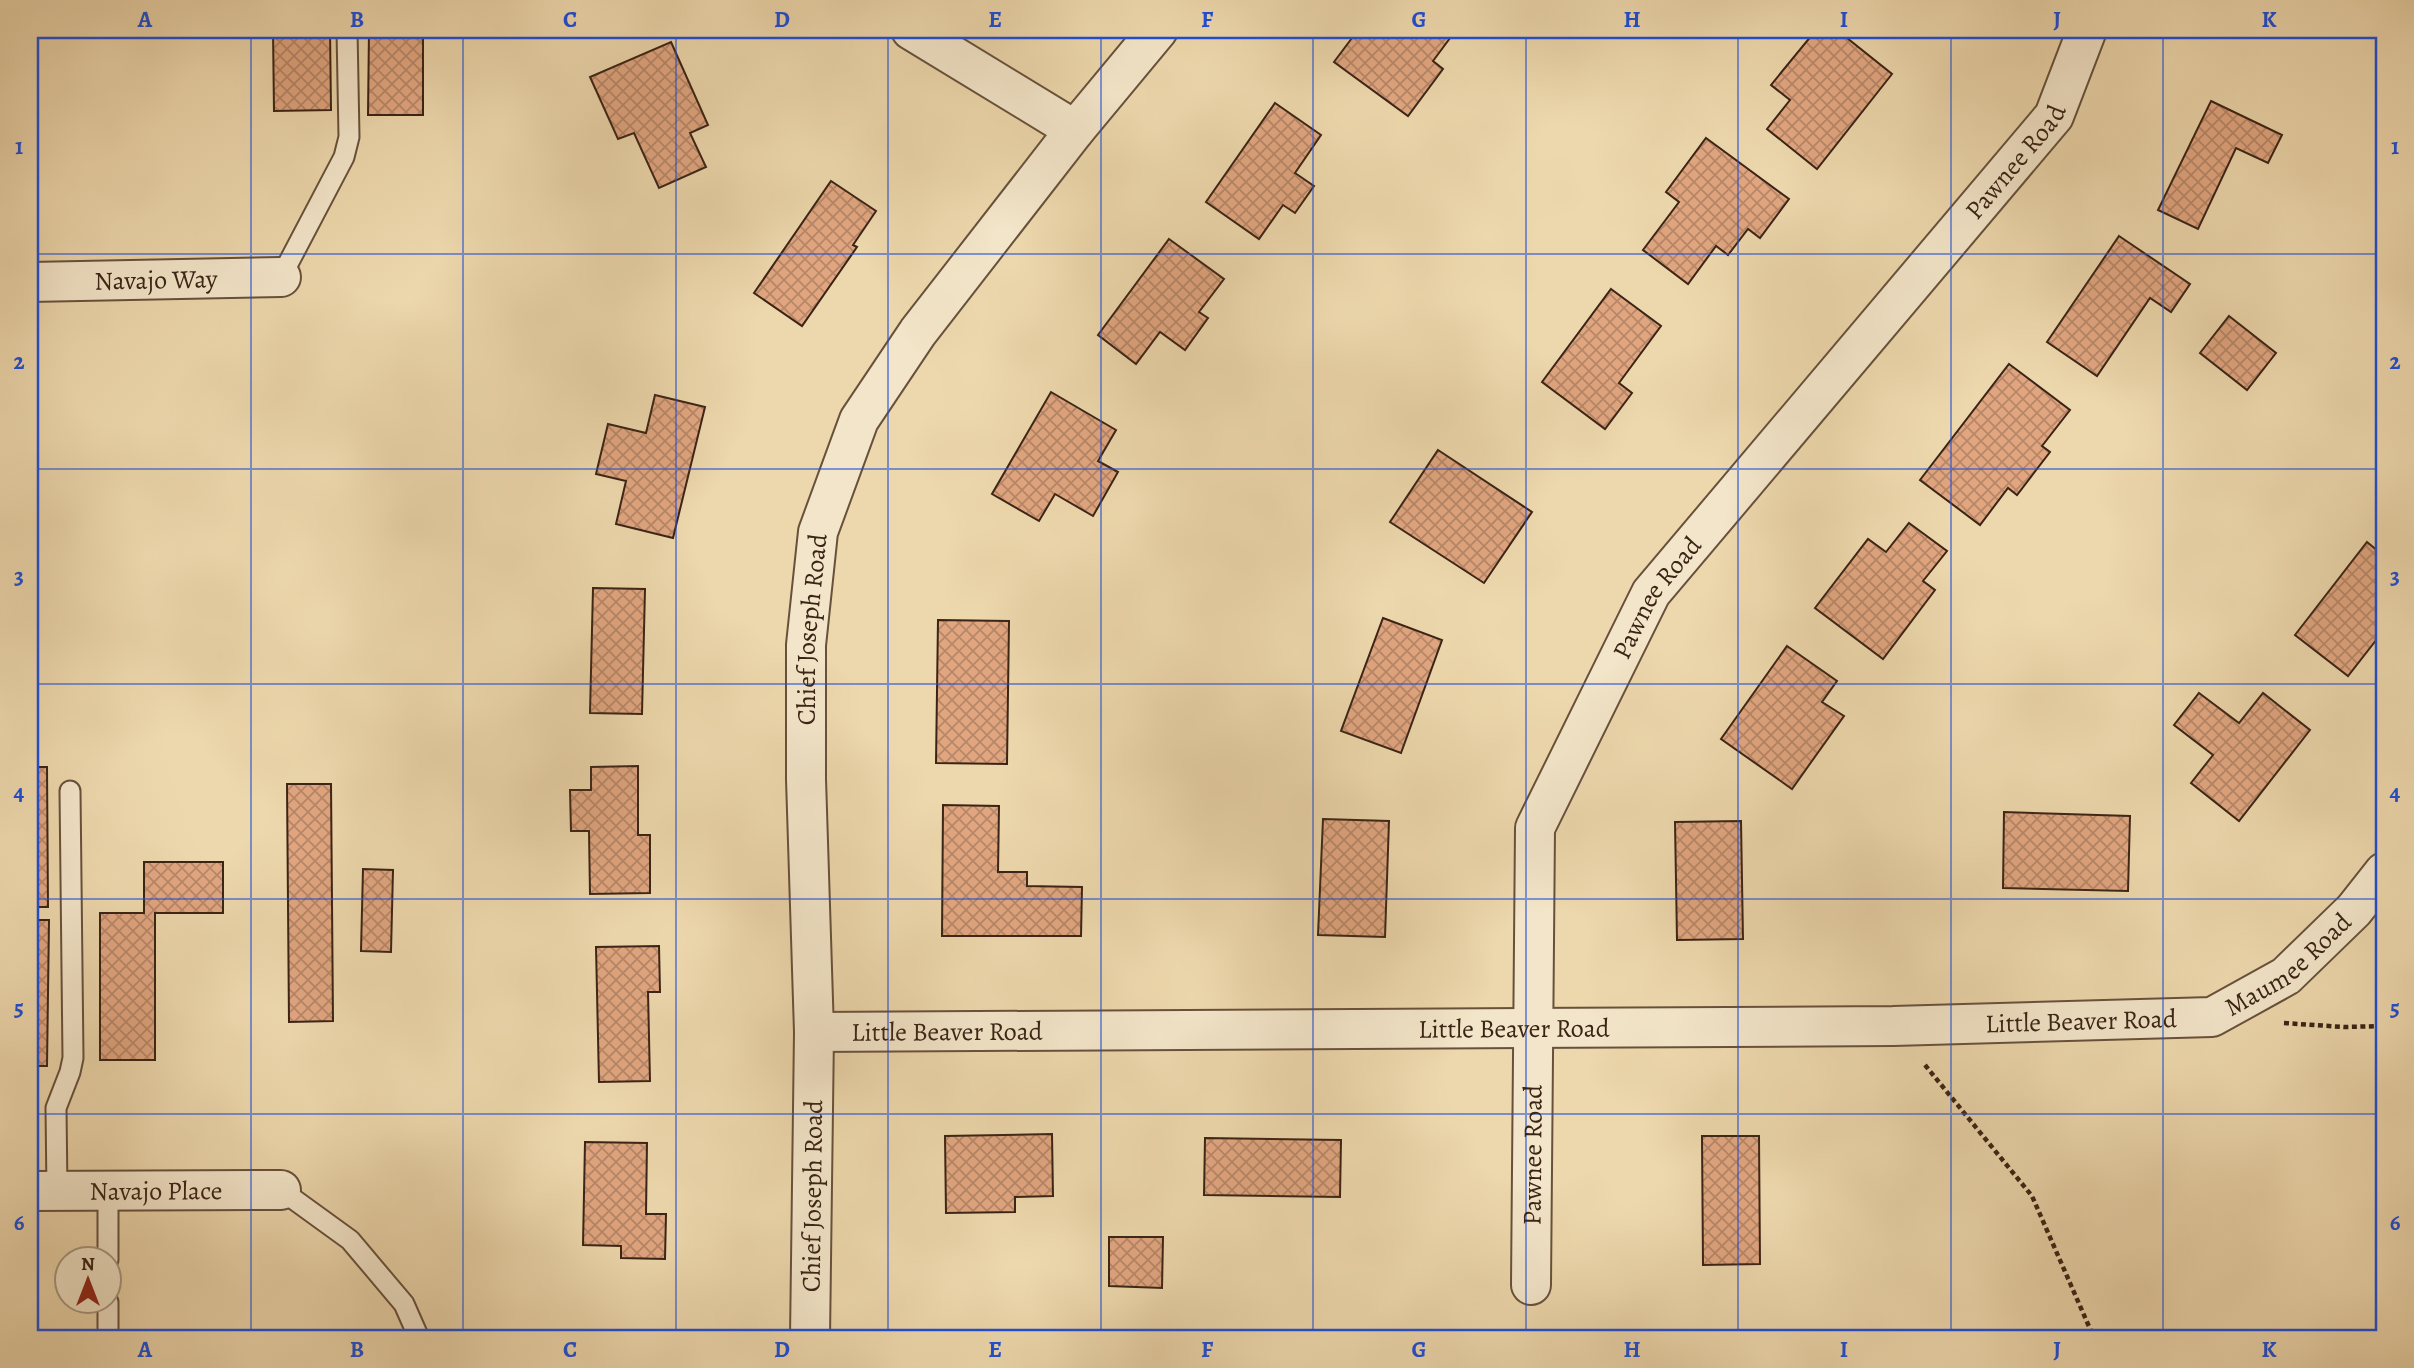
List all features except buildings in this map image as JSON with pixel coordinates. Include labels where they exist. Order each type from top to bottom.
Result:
[{"type":"street","points":[[911,30],[1075,130]]},
{"type":"street","name":"Chief Joseph Road","points":[[810,1338],[814,1032],[806,779],[806,645],[818,532],[859,420],[918,332],[1075,130],[1158,30]]},
{"type":"street","name":"Pawnee Road","points":[[1531,1284],[1535,828],[1651,593],[2054,116],[2087,30]]},
{"type":"street","name":"Navajo Way","points":[[30,282],[281,277]]},
{"type":"street","name":"Maumee Road","points":[[2212,1017],[2286,976],[2354,910],[2384,872]]},
{"type":"street","name":"Little Beaver Road","points":[[814,1032],[1893,1026],[2212,1017]]},
{"type":"street","name":"Navajo Place","points":[[43,1191],[281,1190]]},
{"type":"lane","points":[[281,277],[344,157],[349,137],[347,30]]},
{"type":"lane","points":[[43,1191],[56,1108],[73,1058],[70,791]]},
{"type":"lane","points":[[281,1190],[351,1240],[404,1304],[419,1338]]},
{"type":"lane","points":[[108,1191],[108,1246]]},
{"type":"lane","points":[[108,1316],[108,1338]]},
{"type":"path","points":[[2278,1022],[2344,1027],[2384,1026]]},
{"type":"path","points":[[1893,1026],[2032,1196],[2094,1338]]}]
